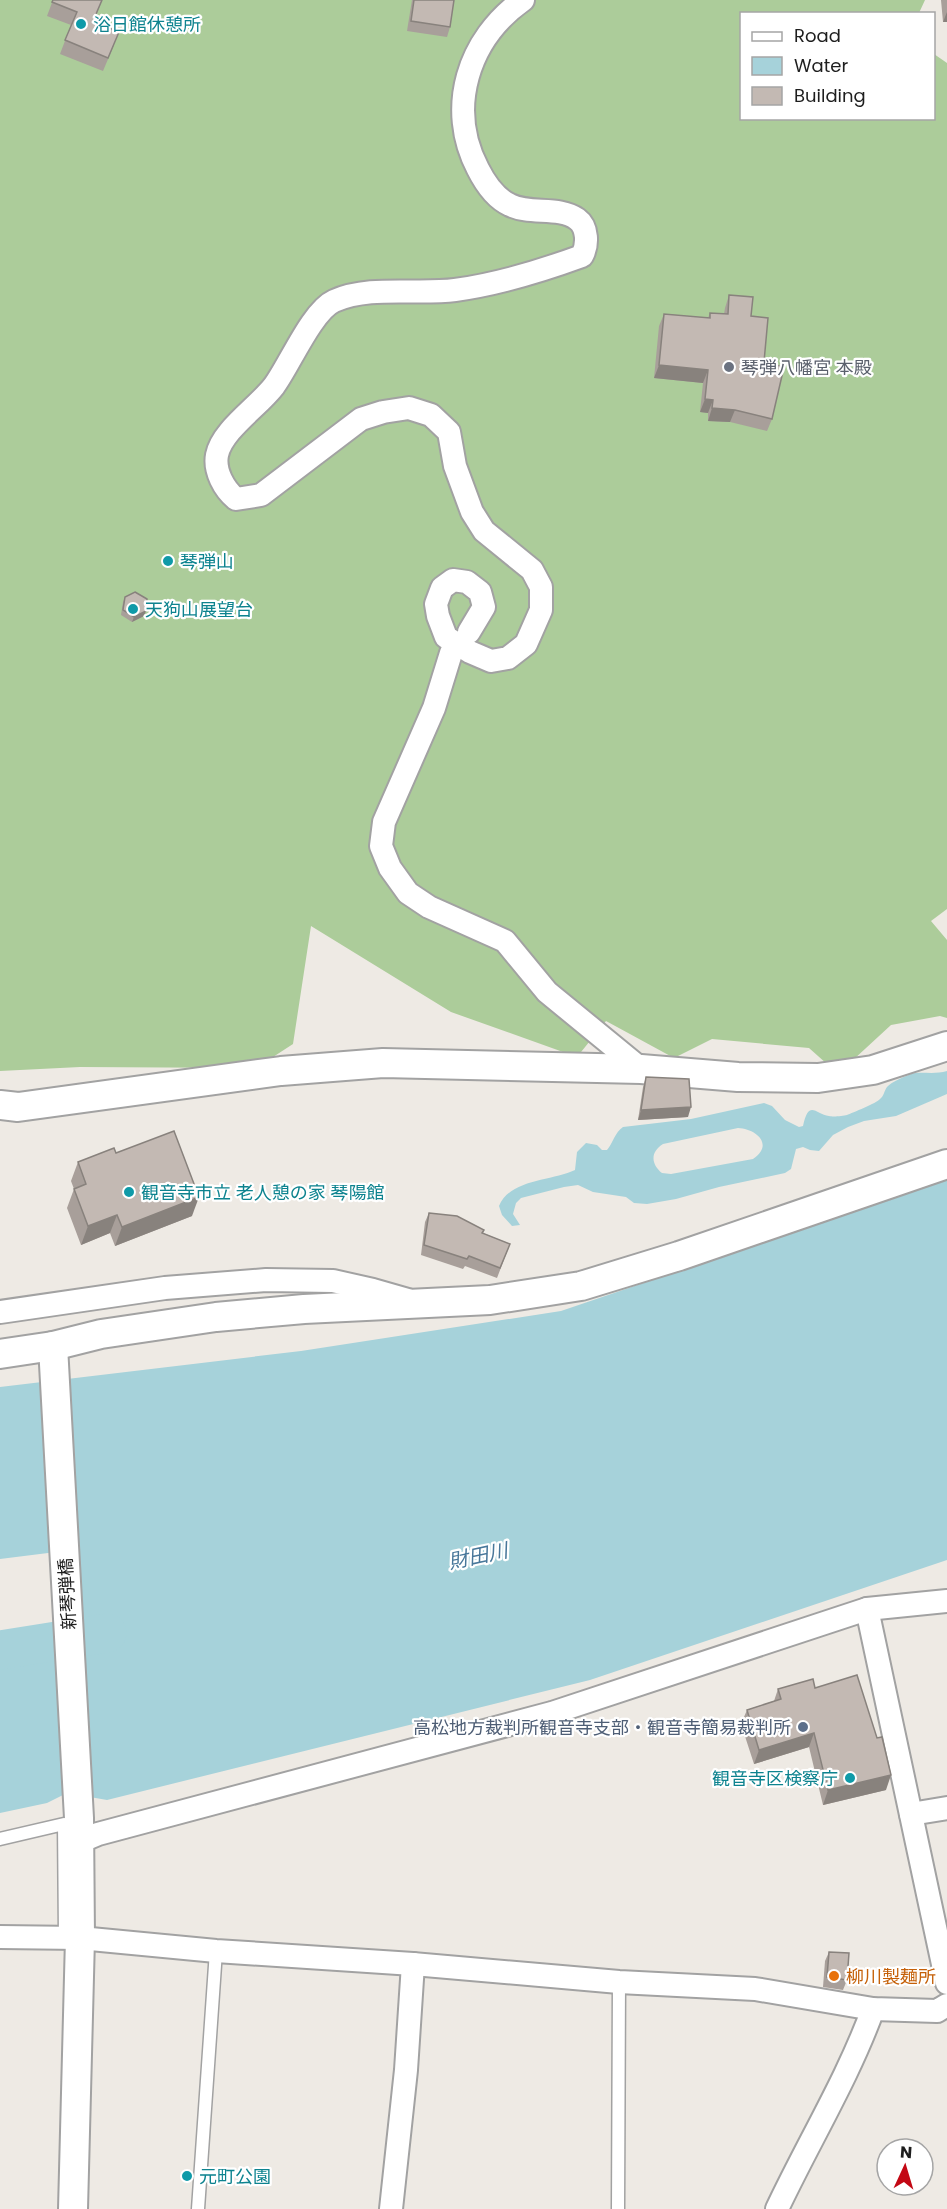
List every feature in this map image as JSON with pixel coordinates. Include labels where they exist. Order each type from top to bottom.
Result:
[{"type":"street","points":[[469,632],[484,607],[480,592],[467,582],[453,580],[442,588],[436,604],[446,637],[491,661],[508,658],[526,644],[541,610],[541,587],[532,570],[483,531],[472,512],[455,466],[449,432],[431,415],[410,408],[383,412],[361,419],[277,484],[261,495],[247,498],[236,499],[227,492],[216,467],[217,454],[223,439],[275,385],[310,328],[331,303],[343,298],[373,293],[455,290],[528,276],[582,256],[587,248],[580,221],[561,213],[511,206],[485,183],[466,142],[462,117],[463,96],[478,50],[496,24],[523,0]]},
{"type":"street","points":[[451,653],[434,708],[384,822],[381,846],[390,868],[408,893],[429,907],[506,941],[547,992],[641,1069]]},
{"type":"street","points":[[0,1106],[18,1107],[281,1071],[382,1063],[641,1069],[738,1077],[818,1078],[873,1070],[947,1046]]},
{"type":"street","points":[[0,1354],[54,1358],[101,1334],[216,1317],[304,1309],[490,1300],[581,1286],[679,1256],[947,1164]]},
{"type":"street","points":[[0,1312],[165,1288],[266,1280],[333,1281],[422,1305]]},
{"type":"street","name":"新琴弾橋","points":[[54,1358],[79,1830],[73,1938],[73,2209]]},
{"type":"street","points":[[79,1830],[98,1834],[552,1713],[867,1609],[947,1601]]},
{"type":"street","points":[[867,1609],[947,1983]]},
{"type":"street","points":[[911,1814],[947,1808]]},
{"type":"street","points":[[0,1936],[73,1938],[619,1982],[755,1989],[873,2009],[937,2011],[947,2005]]},
{"type":"street","points":[[390,2209],[406,2070],[413,1964]]},
{"type":"street","points":[[777,2209],[803,2153],[861,2042],[873,2009]]},
{"type":"lane","points":[[0,1839],[64,1824],[73,1938]]},
{"type":"lane","points":[[198,2209],[216,1951]]},
{"type":"lane","points":[[618,2209],[619,1982]]},
{"type":"green space","points":[[0,0],[925,0],[919,12],[740,12],[740,120],[935,120],[935,55],[947,63],[947,909],[931,921],[947,940],[947,1018],[940,1016],[891,1025],[853,1060],[827,1064],[809,1048],[712,1039],[674,1058],[606,1021],[577,1057],[451,1012],[311,926],[293,1044],[256,1068],[80,1067],[0,1071]]},
{"type":"water","points":[[947,1071],[947,1094],[896,1116],[864,1121],[848,1127],[833,1135],[819,1151],[803,1147],[796,1149],[791,1169],[785,1173],[647,1204],[634,1203],[626,1197],[593,1192],[578,1185],[564,1187],[521,1198],[516,1203],[513,1214],[520,1225],[512,1226],[502,1215],[499,1206],[504,1197],[522,1186],[575,1170],[577,1152],[586,1143],[607,1150],[623,1127],[691,1119],[764,1103],[772,1106],[785,1120],[799,1127],[803,1126],[810,1110],[831,1116],[847,1115],[878,1101],[889,1085],[901,1078],[915,1073]],"holes":[[[738,1128],[757,1135],[762,1143],[759,1154],[753,1159],[671,1174],[662,1173],[654,1162],[654,1154],[663,1144]]]},
{"type":"water","points":[[947,1180],[947,1560],[590,1680],[107,1800],[67,1793],[47,1803],[0,1813],[0,1654],[60,1653],[56,1552],[0,1559],[0,1387],[301,1351],[561,1311]]},
{"type":"building","points":[[53,0],[102,0],[93,21],[119,32],[108,58],[65,40],[77,12],[52,2]]},
{"type":"building","points":[[414,0],[454,0],[450,27],[411,21]]},
{"type":"building","points":[[729,295],[753,297],[751,316],[768,318],[764,362],[784,367],[772,419],[735,410],[712,408],[713,400],[705,399],[708,370],[659,365],[664,314],[710,318],[710,313],[728,314]]},
{"type":"building","name":"天狗山展望台","points":[[135,592],[147,599],[146,611],[134,617],[123,610],[125,597]]},
{"type":"building","points":[[646,1077],[689,1079],[691,1107],[641,1110]]},
{"type":"building","name":"観音寺市立 老人憩の家 琴陽館","points":[[174,1131],[199,1197],[122,1227],[117,1215],[88,1226],[74,1189],[86,1184],[78,1162],[114,1148],[116,1153]]},
{"type":"building","points":[[429,1213],[457,1216],[484,1230],[482,1233],[510,1244],[500,1268],[469,1256],[467,1259],[424,1245]]},
{"type":"building","points":[[857,1675],[877,1738],[882,1737],[891,1775],[828,1790],[814,1733],[759,1750],[747,1710],[781,1699],[778,1689],[813,1679],[815,1688]]},
{"type":"building","points":[[829,1952],[849,1953],[847,1980],[827,1977]]},
{"type":"waterway","name":"財田川","points":[[0,1650],[107,1633]]},
{"type":"place","name":"浴日館休憩所","points":[[81,24]]},
{"type":"place","name":"琴弾八幡宮 本殿","points":[[729,367]]},
{"type":"place","name":"琴弾山","points":[[168,561]]},
{"type":"place","name":"天狗山展望台","points":[[133,609]]},
{"type":"place","name":"観音寺市立 老人憩の家 琴陽館","points":[[129,1192]]},
{"type":"place","name":"高松地方裁判所観音寺支部・観音寺簡易裁判所","points":[[803,1727]]},
{"type":"place","name":"観音寺区検察庁","points":[[850,1778]]},
{"type":"place","name":"柳川製麺所","points":[[834,1976]]},
{"type":"place","name":"元町公園","points":[[187,2176]]}]
